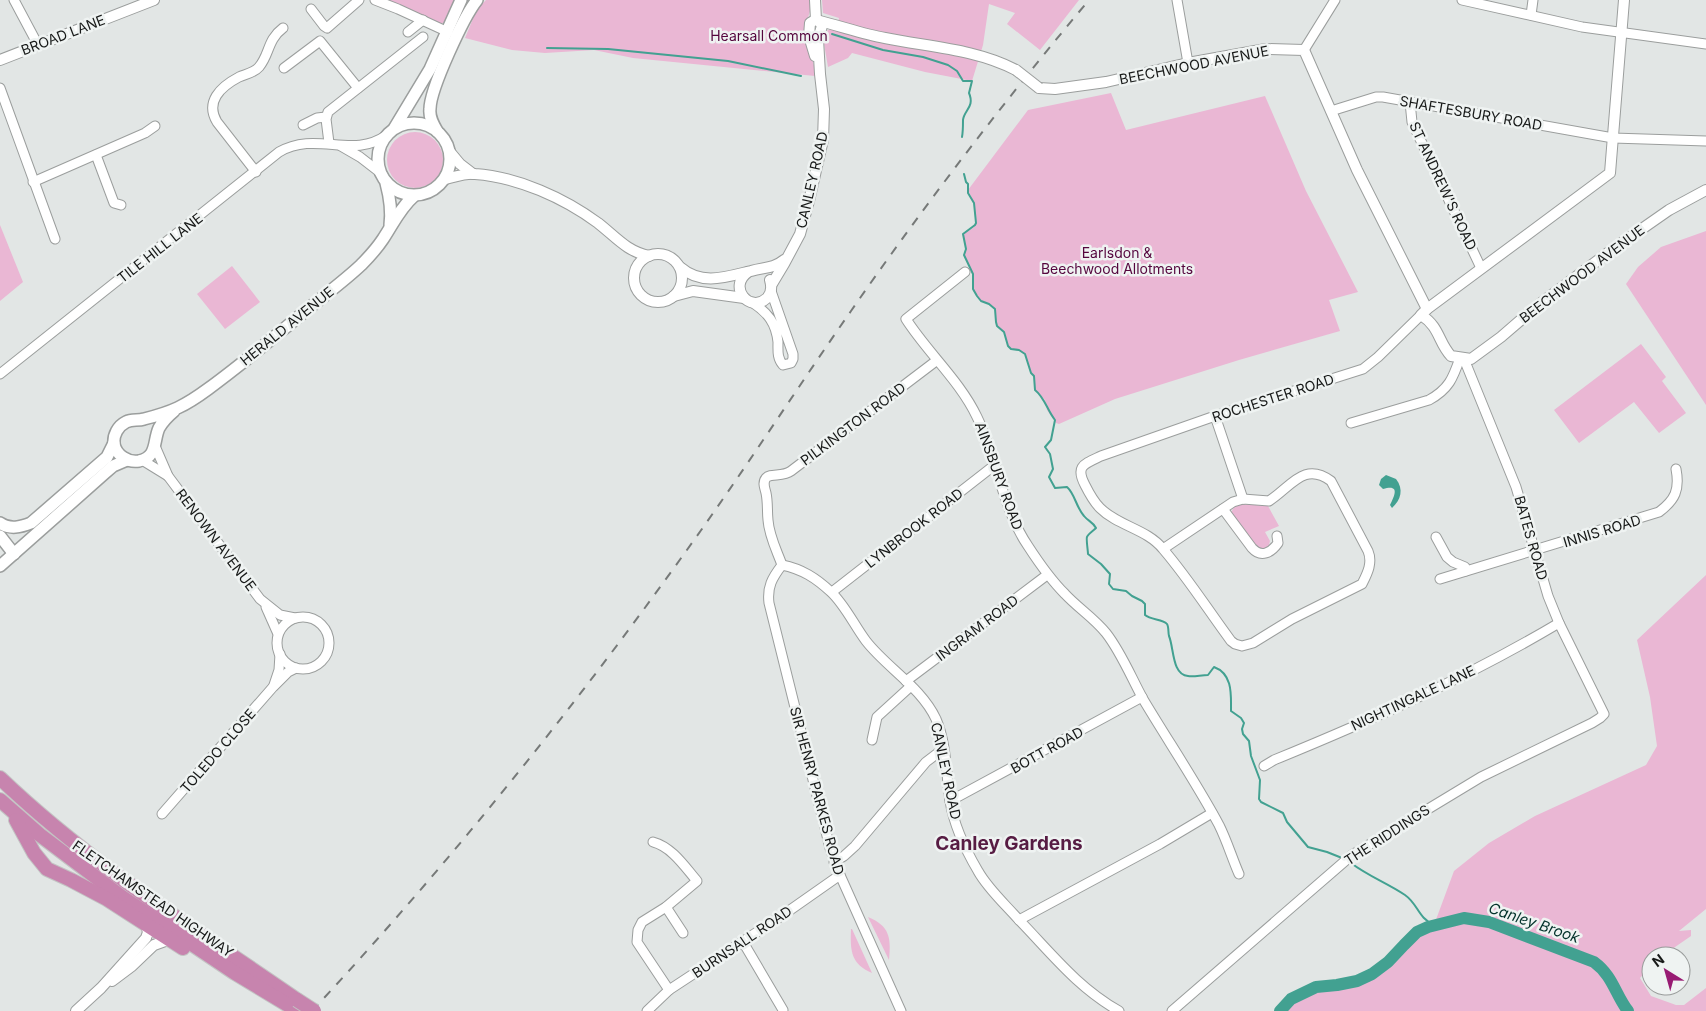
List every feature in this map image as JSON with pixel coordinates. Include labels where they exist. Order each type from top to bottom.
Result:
[{"type":"highway","name":"FLETCHAMSTEAD HIGHWAY","points":[[0,778],[91,857],[296,1006]]},
{"type":"highway","name":"FLETCHAMSTEAD HIGHWAY","points":[[0,800],[78,866],[235,973],[296,1006],[314,1011]]},
{"type":"highway","points":[[12,811],[34,853],[47,869],[107,899],[146,932],[235,973]]},
{"type":"main road","points":[[389,230],[392,214],[390,198],[378,164],[382,141],[391,131],[430,69],[461,0]]},
{"type":"main road","points":[[384,179],[401,194],[414,196],[433,190],[445,179],[451,162],[450,152],[431,119],[429,111],[430,101],[467,13],[477,0]]},
{"type":"main road","points":[[391,131],[403,124],[417,123],[430,126],[438,132]]},
{"type":"main road","name":"HERALD AVENUE","points":[[142,460],[150,455],[163,421],[174,411],[208,389],[344,280],[373,252],[389,230],[400,210],[414,196]]},
{"type":"main road","name":"HERALD AVENUE","points":[[0,523],[4,526],[20,527],[31,523],[107,457],[114,443],[117,430],[121,425],[132,420],[142,420],[174,411]]},
{"type":"main road","points":[[142,420],[152,427],[156,442]]},
{"type":"main road","points":[[114,443],[117,452],[128,460],[135,462],[142,460]]},
{"type":"main road","points":[[0,566],[113,466],[128,460]]},
{"type":"main road","points":[[0,536],[14,554]]},
{"type":"street","points":[[14,0],[38,45]]},
{"type":"street","name":"BROAD LANE","points":[[0,60],[154,0]]},
{"type":"street","points":[[311,9],[327,28],[359,0]]},
{"type":"street","points":[[375,0],[448,32]]},
{"type":"street","name":"CANLEY ROAD","points":[[771,288],[790,254],[803,224],[823,140],[824,109],[815,0]]},
{"type":"street","points":[[1177,0],[1188,63]]},
{"type":"street","points":[[1335,0],[1304,50],[1357,170],[1428,320],[1436,329],[1448,353],[1451,356],[1462,359],[1451,381],[1440,394],[1429,400],[1351,423]]},
{"type":"street","points":[[1462,0],[1582,27],[1706,44]]},
{"type":"street","points":[[1531,15],[1534,0]]},
{"type":"street","name":"ROCHESTER ROAD","points":[[1243,499],[1269,501],[1307,473],[1321,475],[1331,481],[1334,486],[1370,557],[1362,584],[1292,619],[1253,643],[1242,646],[1231,641],[1163,549],[1150,537],[1109,515],[1099,507],[1086,487],[1080,470],[1089,462],[1101,456],[1216,416],[1363,369],[1378,358],[1424,312],[1608,175],[1613,138],[1624,0]]},
{"type":"street","points":[[408,32],[423,20]]},
{"type":"street","name":"BEECHWOOD AVENUE","points":[[817,25],[840,26],[882,38],[995,60],[1016,70],[1039,88],[1055,89],[1106,82],[1188,63],[1266,49],[1304,50]]},
{"type":"street","points":[[256,172],[217,122],[212,114],[212,105],[216,95],[221,90],[236,78],[260,66],[272,40],[283,28]]},
{"type":"street","points":[[332,144],[326,117],[330,110],[423,37]]},
{"type":"street","points":[[284,68],[320,41],[358,88]]},
{"type":"street","points":[[0,88],[55,240]]},
{"type":"street","name":"SHAFTESBURY ROAD","points":[[1331,112],[1380,97],[1613,138],[1706,141]]},
{"type":"street","name":"ST ANDREW'S ROAD","points":[[1410,102],[1412,122],[1481,268]]},
{"type":"street","points":[[303,126],[317,118],[326,117]]},
{"type":"street","points":[[33,182],[96,155],[150,127]]},
{"type":"street","name":"TILE HILL LANE","points":[[0,374],[288,147],[314,142],[348,146],[370,144],[391,131]]},
{"type":"street","name":"TILE HILL LANE","points":[[332,144],[358,156],[384,179]]},
{"type":"street","points":[[450,152],[460,164],[473,174]]},
{"type":"street","points":[[96,155],[115,206]]},
{"type":"street","points":[[445,179],[473,174],[516,183],[555,198],[586,215],[634,252],[649,256]]},
{"type":"street","name":"BEECHWOOD AVENUE","points":[[1462,359],[1538,306],[1662,214],[1706,190]]},
{"type":"street","points":[[38,221],[47,218]]},
{"type":"street","points":[[619,241],[630,255],[636,268]]},
{"type":"street","points":[[771,288],[766,299],[748,300],[693,291],[660,302],[651,301],[642,296],[635,285],[634,276],[640,262],[649,256],[658,254],[667,256],[675,261],[691,275],[708,278],[727,278],[768,269],[778,265],[790,254]]},
{"type":"street","points":[[674,296],[681,284],[680,267]]},
{"type":"street","points":[[753,271],[766,274],[793,354],[794,359],[791,363],[784,365],[781,362],[775,327],[765,311],[748,300],[739,290],[742,277],[753,271]]},
{"type":"street","name":"AINSBURY ROAD","points":[[965,272],[906,319],[936,361],[964,395],[976,415],[996,464],[1014,523],[1048,575],[1106,633],[1220,827],[1239,874]]},
{"type":"street","name":"BATES ROAD","points":[[1462,359],[1516,487],[1548,596],[1559,623],[1604,714]]},
{"type":"street","name":"PILKINGTON ROAD","points":[[782,565],[769,526],[764,487],[766,478],[770,475],[787,474],[936,361]]},
{"type":"street","points":[[1163,549],[1233,502],[1243,499],[1216,416]]},
{"type":"street","name":"RENOWN AVENUE","points":[[156,442],[168,476],[265,604],[278,634]]},
{"type":"street","name":"RENOWN AVENUE","points":[[142,460],[168,476]]},
{"type":"street","name":"LYNBROOK ROAD","points":[[832,592],[996,464]]},
{"type":"street","name":"INNIS ROAD","points":[[1440,579],[1659,512],[1669,505],[1675,496],[1678,479],[1676,469]]},
{"type":"street","points":[[1223,509],[1258,554],[1265,554],[1274,549],[1278,543],[1277,536]]},
{"type":"street","points":[[1436,537],[1447,556],[1453,562],[1465,567],[1466,570]]},
{"type":"street","name":"CANLEY ROAD","points":[[782,565],[805,571],[832,592],[866,641],[927,705],[935,718],[940,733],[953,814],[963,844],[978,873],[998,898],[1076,982],[1097,998],[1119,1011]]},
{"type":"street","name":"SIR HENRY PARKES ROAD","points":[[782,565],[771,581],[768,603],[834,862],[901,1011]]},
{"type":"street","name":"INGRAM ROAD","points":[[872,740],[877,717],[908,683],[1048,575]]},
{"type":"street","name":"RENOWN AVENUE","points":[[265,604],[280,615],[294,618]]},
{"type":"street","points":[[303,616],[318,621],[327,632],[329,645],[326,656],[315,666],[296,668],[284,660],[280,654],[278,634],[282,627],[294,618],[303,616]]},
{"type":"street","name":"NIGHTINGALE LANE","points":[[1264,766],[1274,760],[1397,708],[1466,674],[1559,623]]},
{"type":"street","name":"TOLEDO CLOSE","points":[[273,687],[279,670],[280,654]]},
{"type":"street","name":"TOLEDO CLOSE","points":[[162,814],[273,687],[288,672],[296,668]]},
{"type":"street","name":"BOTT ROAD","points":[[950,801],[1142,697]]},
{"type":"street","name":"THE RIDDINGS","points":[[1172,1011],[1352,855],[1481,777],[1592,723],[1604,714]]},
{"type":"street","points":[[834,862],[855,846],[926,762],[943,749]]},
{"type":"street","points":[[1019,920],[1160,844],[1212,813]]},
{"type":"street","points":[[653,842],[660,844],[668,850],[697,881],[666,907],[642,922],[636,938],[670,990]]},
{"type":"street","name":"BURNSALL ROAD","points":[[647,1011],[670,990],[840,875]]},
{"type":"street","points":[[666,907],[684,933]]},
{"type":"street","points":[[76,1011],[100,988],[146,932]]},
{"type":"street","points":[[100,988],[132,966],[154,944],[162,941],[171,942]]},
{"type":"street","points":[[743,942],[783,1010]]},
{"type":"green space","points":[[377,0],[456,0],[452,12],[443,23],[433,23]]},
{"type":"green space","name":"Hearsall Common","points":[[486,0],[810,0],[810,11],[804,31],[815,69],[815,76],[633,58],[594,50],[545,53],[512,50],[465,38],[477,9]]},
{"type":"green space","name":"Hearsall Common","points":[[822,0],[1079,0],[1040,50],[1007,24],[1015,13],[989,4],[983,45],[972,81],[925,72],[852,53],[848,58],[828,67],[823,38],[824,32],[831,29],[836,30],[839,18],[823,13]]},
{"type":"green space","name":"Earlsdon & Beechwood Allotments","points":[[1111,93],[1126,130],[1265,96],[1306,191],[1358,292],[1329,300],[1340,331],[1115,399],[1059,424],[1056,423],[1047,410],[1045,400],[1035,390],[1034,376],[1031,373],[1025,354],[1008,346],[1004,332],[997,326],[995,309],[981,301],[973,289],[973,274],[964,255],[966,249],[963,234],[973,228],[976,223],[974,203],[968,190],[1028,110]]},
{"type":"green space","points":[[415,132],[426,134],[435,140],[441,149],[443,160],[441,171],[435,180],[426,186],[415,188],[404,186],[395,180],[389,171],[387,160],[389,149],[395,140],[404,134]]},
{"type":"green space","points":[[0,225],[23,282],[0,301]]},
{"type":"green space","points":[[1706,231],[1706,405],[1626,284],[1638,267],[1661,247]]},
{"type":"green space","points":[[232,266],[260,302],[225,329],[197,294]]},
{"type":"green space","points":[[1641,344],[1666,377],[1662,381],[1686,413],[1659,433],[1634,402],[1579,443],[1554,410]]},
{"type":"green space","points":[[1243,504],[1268,506],[1279,526],[1265,532],[1270,541],[1268,548],[1259,551],[1231,513],[1234,507]]},
{"type":"green space","points":[[1706,575],[1706,909],[1679,931],[1691,930],[1691,936],[1676,946],[1641,946],[1640,978],[1641,996],[1651,996],[1676,1005],[1684,1005],[1706,988],[1706,1011],[1631,1011],[1616,985],[1622,1002],[1628,1011],[1280,1011],[1292,999],[1308,990],[1357,981],[1368,976],[1387,962],[1413,937],[1434,925],[1454,871],[1489,843],[1535,816],[1646,765],[1657,746],[1650,697],[1637,640]]},
{"type":"green space","points":[[868,917],[881,924],[885,929],[890,945],[889,960]]},
{"type":"green space","points":[[851,929],[872,973],[860,965],[853,956]]},
{"type":"shaded area","points":[[1386,475],[1396,479],[1401,490],[1398,502],[1392,508],[1390,505],[1394,489],[1383,489],[1379,485],[1381,479]]},
{"type":"waterway","points":[[832,34],[883,50],[923,57],[948,65],[957,71],[963,81],[972,81],[969,93],[971,102],[963,120],[962,137]]},
{"type":"waterway","points":[[547,48],[608,49],[728,61],[801,76]]},
{"type":"waterway","points":[[964,174],[968,184],[968,193],[974,203],[976,223],[963,234],[966,249],[964,255],[973,274],[973,289],[981,301],[995,309],[997,326],[1004,332],[1008,346],[1025,354],[1031,373],[1034,376],[1035,390],[1055,420],[1051,440],[1045,447],[1050,454],[1053,469],[1049,477],[1055,488],[1067,487],[1070,490],[1081,512],[1096,528],[1087,537],[1088,554],[1110,574],[1109,584],[1113,589],[1126,591],[1142,601],[1145,604],[1145,615],[1167,624],[1174,660],[1179,671],[1190,676],[1208,675],[1214,667],[1225,675],[1230,686],[1231,711],[1241,718],[1244,723],[1243,734],[1249,741],[1251,756],[1260,780],[1259,799],[1261,802],[1283,813],[1287,822],[1308,847],[1342,858]]},
{"type":"waterway","points":[[1351,863],[1405,895],[1413,902],[1421,915],[1434,925]]},
{"type":"waterway","name":"Canley Brook","points":[[1280,1011],[1291,999],[1316,987],[1357,981],[1372,974],[1388,962],[1417,932],[1428,927],[1464,918],[1489,922],[1594,962],[1606,973],[1628,1011]]},
{"type":"railway","points":[[312,1011],[411,901],[552,731],[706,524],[830,341],[908,231],[997,114],[1089,0]]},
{"type":"district","name":"Canley Gardens","points":[[1009,843]]}]
